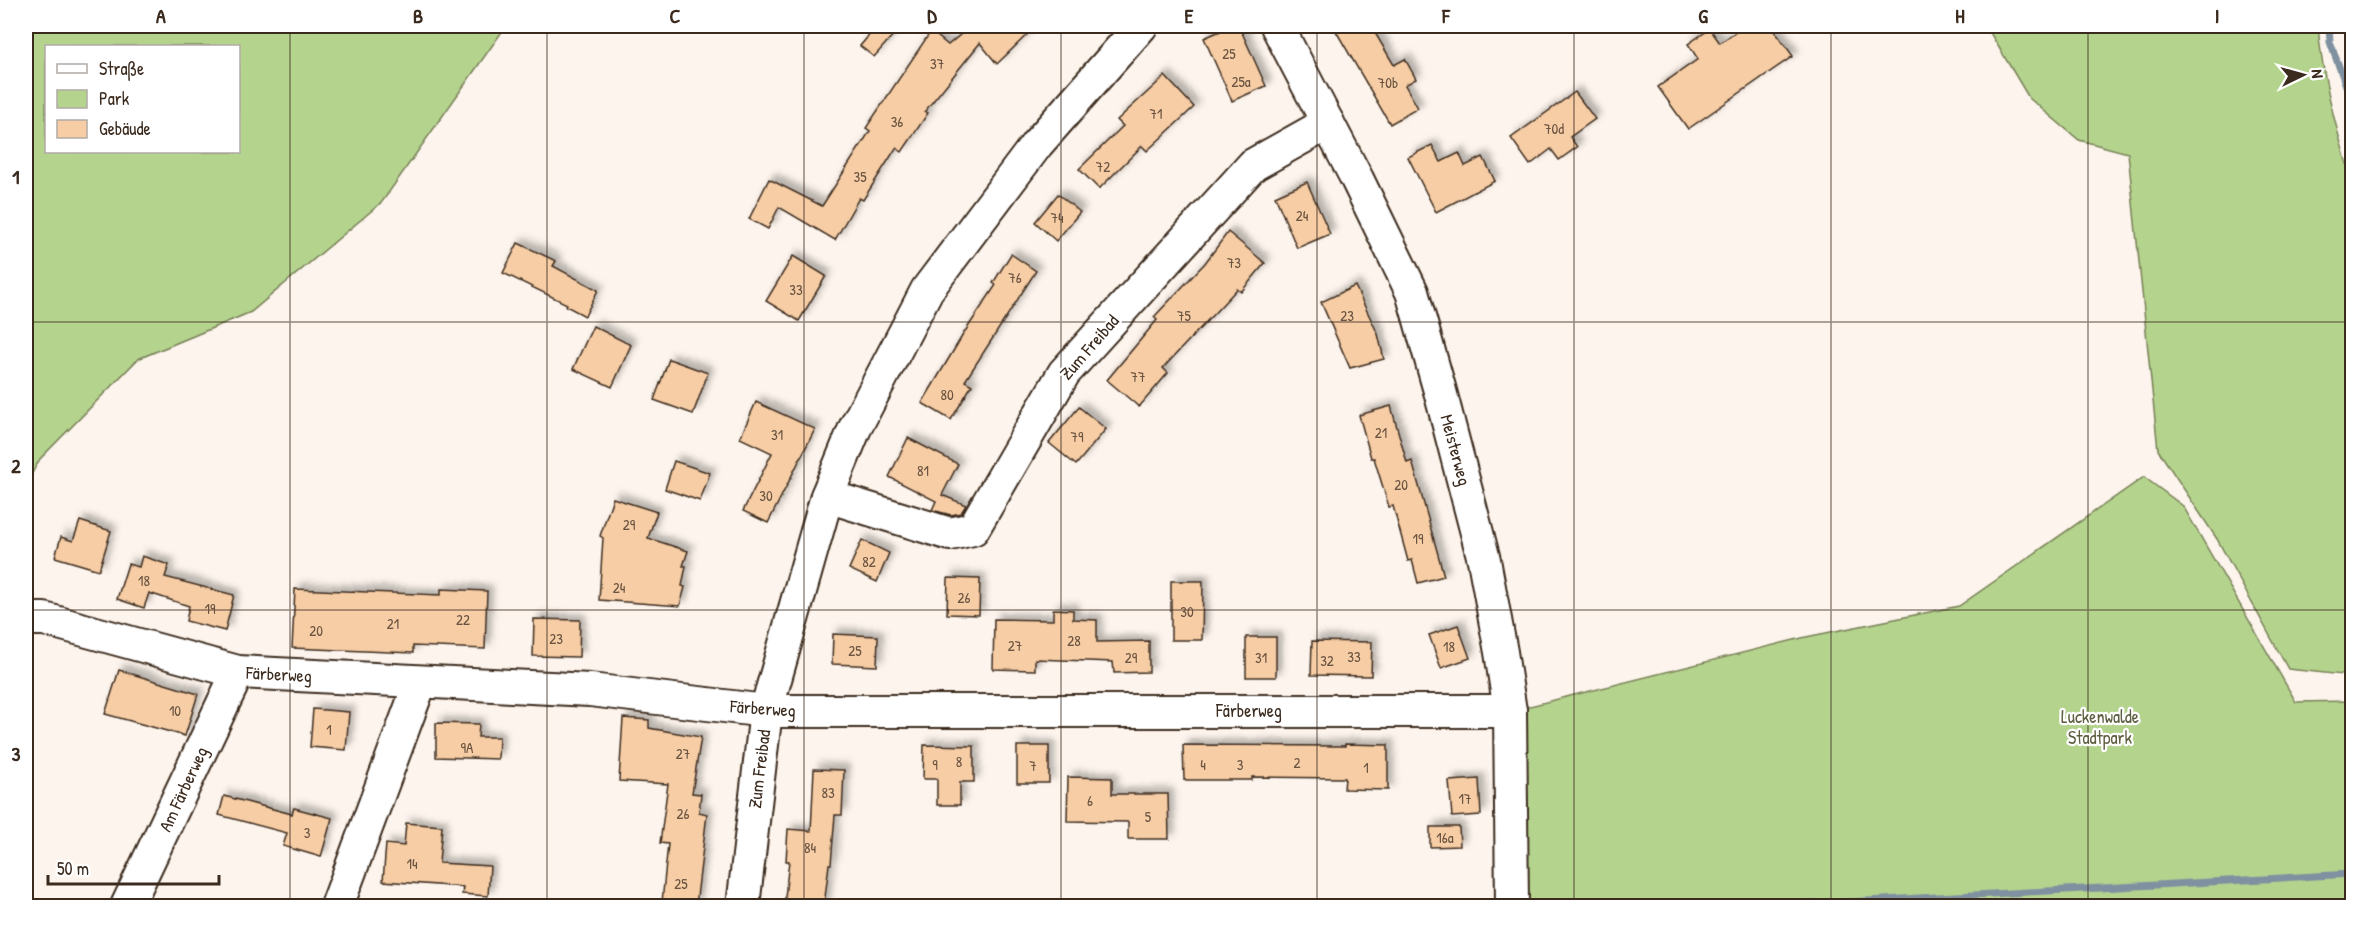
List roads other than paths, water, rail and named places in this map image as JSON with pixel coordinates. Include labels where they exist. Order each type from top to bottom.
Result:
[{"type":"street","name":"Zum Freibad","points":[[743,906],[766,711],[827,496],[855,428],[927,290],[1037,144],[1141,26]]},
{"type":"street","name":"Meisterweg","points":[[1277,26],[1412,292],[1440,391],[1484,560],[1510,711],[1512,906]]},
{"type":"street","name":"Zum Freibad","points":[[827,496],[950,534],[973,529],[1064,373],[1253,165],[1328,123]]},
{"type":"street","name":"Färberweg","points":[[26,619],[44,618],[238,672],[590,690],[766,711],[1510,711]]},
{"type":"street","name":"Am Färberweg","points":[[127,906],[238,672]]},
{"type":"street","points":[[338,906],[420,682]]},
{"type":"waterway","points":[[2329,26],[2330,42],[2352,102]]},
{"type":"waterway","points":[[1775,906],[2352,874]]},
{"type":"park label","name":"Luckenwalde Stadtpark","points":[[2100,726]]}]
